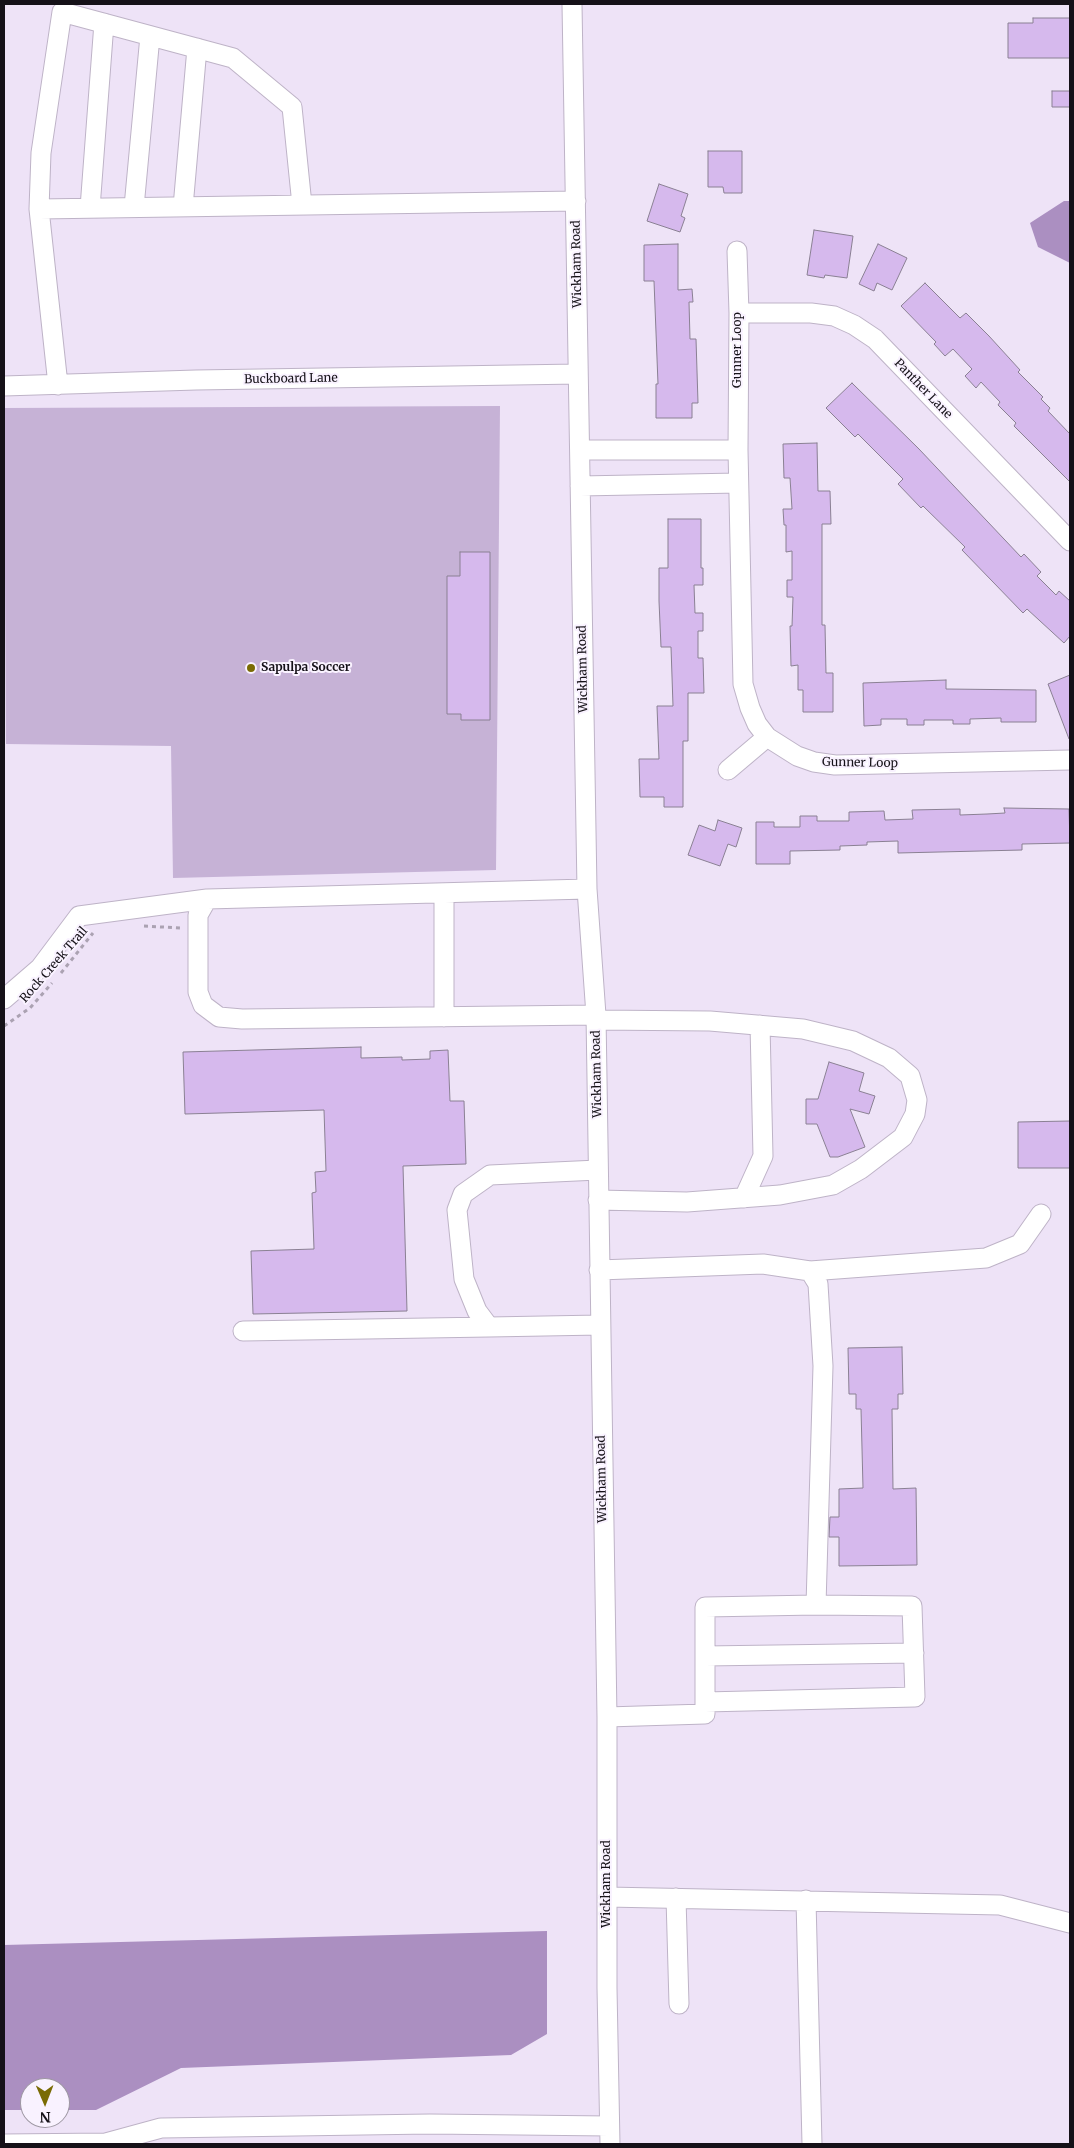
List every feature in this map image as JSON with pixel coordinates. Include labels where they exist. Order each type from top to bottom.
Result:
[{"type":"street","name":"Wickham Road","points":[[572,4],[587,888],[596,1017],[607,1718],[610,2135]]},
{"type":"street","points":[[58,386],[39,209],[41,153],[62,12],[233,58],[292,107],[302,205]]},
{"type":"street","points":[[90,208],[104,23]]},
{"type":"street","points":[[134,207],[150,36]]},
{"type":"street","points":[[183,207],[197,48]]},
{"type":"street","points":[[39,209],[576,202]]},
{"type":"street","name":"Gunner Loop","points":[[738,251],[738,483],[742,684],[750,708],[767,737],[797,756],[814,762],[835,765],[1070,760]]},
{"type":"street","name":"Panther Lane","points":[[739,313],[811,312],[834,316],[854,325],[875,339],[1070,542]]},
{"type":"street","name":"Buckboard Lane","points":[[4,386],[58,386],[196,380],[578,374]]},
{"type":"street","points":[[580,450],[738,450]]},
{"type":"street","points":[[580,486],[738,483]]},
{"type":"street","points":[[728,770],[767,737]]},
{"type":"street","points":[[4,999],[40,968],[79,916],[207,899],[444,894],[587,888]]},
{"type":"street","points":[[444,894],[444,1017]]},
{"type":"street","points":[[207,899],[198,915],[198,992],[203,1005],[218,1017],[242,1019],[596,1017],[710,1021],[804,1028],[852,1041],[889,1058],[910,1076],[917,1100],[915,1114],[903,1137],[861,1168],[833,1185],[780,1195],[687,1202],[598,1200]]},
{"type":"street","points":[[744,1198],[763,1156],[760,1025]]},
{"type":"street","points":[[489,1327],[477,1312],[464,1279],[457,1210],[463,1194],[490,1175],[598,1170]]},
{"type":"street","points":[[599,1270],[763,1264],[810,1271],[986,1258],[1020,1244],[1041,1214]]},
{"type":"street","points":[[810,1271],[818,1284],[823,1366],[816,1605]]},
{"type":"street","points":[[243,1331],[600,1325]]},
{"type":"street","points":[[607,1718],[705,1714],[705,1702],[706,1656],[705,1607],[912,1606],[915,1697],[705,1702]]},
{"type":"street","points":[[706,1656],[914,1654]]},
{"type":"street","points":[[607,1897],[1000,1905],[1070,1924]]},
{"type":"street","points":[[676,1898],[679,2004]]},
{"type":"street","points":[[806,1900],[812,2144]]},
{"type":"street","points":[[4,2144],[106,2143],[161,2128],[430,2124],[610,2135]]},
{"type":"path","points":[[143,926],[180,928]]},
{"type":"path","name":"Rock Creek Trail","points":[[59,974],[88,936],[100,928]]},
{"type":"path","name":"Rock Creek Trail","points":[[4,1026],[30,1008],[54,981]]},
{"type":"shaded area","points":[[1064,201],[1070,201],[1070,263],[1038,247],[1030,223]]},
{"type":"shaded area","name":"Sapulpa Soccer","points":[[500,406],[496,870],[173,878],[171,746],[6,744],[4,408]]},
{"type":"shaded area","points":[[547,1931],[547,2034],[511,2055],[181,2068],[96,2110],[70,2110],[70,2078],[20,2078],[20,2110],[4,2110],[4,1945]]},
{"type":"building","points":[[1033,18],[1070,18],[1070,58],[1008,58],[1008,23],[1033,23]]},
{"type":"building","points":[[1052,91],[1070,91],[1070,107],[1052,107]]},
{"type":"building","points":[[708,151],[742,151],[742,193],[724,193],[723,187],[708,187]]},
{"type":"building","points":[[659,184],[688,194],[681,216],[685,218],[680,232],[647,221]]},
{"type":"building","points":[[814,230],[853,236],[847,278],[825,275],[824,278],[807,275]]},
{"type":"building","points":[[678,244],[678,290],[692,289],[693,302],[689,302],[690,339],[696,339],[698,403],[692,403],[692,418],[656,418],[656,384],[658,384],[654,281],[644,281],[644,245]]},
{"type":"building","points":[[878,244],[907,258],[892,290],[877,283],[874,291],[859,284]]},
{"type":"building","points":[[925,283],[960,318],[966,313],[989,336],[1020,370],[1018,372],[1043,397],[1041,399],[1050,408],[1048,411],[1070,434],[1070,482],[1014,426],[1016,423],[998,405],[1000,402],[981,382],[976,388],[965,376],[972,369],[953,349],[945,356],[934,344],[936,342],[901,306]]},
{"type":"building","points":[[852,383],[919,449],[1021,557],[1024,554],[1041,572],[1037,576],[1056,595],[1059,591],[1070,601],[1070,636],[1064,643],[1027,609],[1023,613],[962,550],[965,547],[923,506],[921,508],[898,484],[903,479],[858,434],[855,437],[826,408]]},
{"type":"building","points":[[817,443],[818,491],[830,491],[831,524],[822,524],[822,625],[825,625],[826,673],[833,673],[833,712],[803,712],[803,690],[798,690],[798,665],[791,666],[790,626],[792,626],[793,597],[787,597],[787,580],[792,580],[792,551],[786,552],[786,525],[784,525],[783,509],[792,509],[790,478],[784,478],[783,444]]},
{"type":"building","points":[[668,519],[701,519],[703,585],[694,585],[695,613],[703,613],[703,631],[698,631],[698,658],[703,658],[704,693],[688,693],[688,741],[683,741],[683,807],[664,807],[664,797],[640,797],[639,759],[659,759],[657,706],[673,706],[671,647],[661,647],[659,601],[659,568],[668,568]]},
{"type":"building","points":[[460,552],[490,552],[490,720],[461,720],[461,714],[447,714],[447,576],[460,576]]},
{"type":"building","points":[[1070,675],[1070,739],[1069,739],[1048,684]]},
{"type":"building","points":[[946,680],[946,689],[1036,690],[1036,722],[1001,722],[1001,718],[970,719],[970,724],[953,724],[953,720],[924,720],[924,725],[907,725],[907,719],[881,719],[881,725],[864,726],[863,683]]},
{"type":"building","points":[[1004,808],[1069,809],[1070,843],[1022,844],[1022,850],[898,853],[898,841],[867,842],[867,845],[840,846],[840,850],[790,851],[790,864],[756,864],[756,822],[774,822],[774,827],[800,827],[800,816],[817,816],[817,821],[849,821],[849,812],[884,811],[885,820],[913,819],[912,810],[960,809],[960,815],[1005,813]]},
{"type":"building","points":[[718,820],[742,828],[736,847],[728,844],[720,866],[688,855],[699,825],[715,831]]},
{"type":"building","points":[[361,1047],[361,1058],[402,1057],[402,1060],[430,1059],[430,1051],[448,1050],[450,1101],[464,1101],[466,1164],[403,1166],[407,1311],[253,1314],[251,1251],[314,1249],[312,1193],[316,1192],[315,1172],[326,1171],[324,1110],[185,1114],[183,1052]]},
{"type":"building","points":[[829,1062],[864,1073],[859,1091],[875,1096],[869,1114],[850,1109],[865,1147],[838,1157],[830,1157],[817,1124],[806,1124],[806,1099],[818,1099]]},
{"type":"building","points":[[1070,1121],[1070,1168],[1018,1168],[1018,1122]]},
{"type":"building","points":[[902,1347],[903,1394],[898,1394],[898,1409],[892,1409],[893,1489],[916,1488],[917,1565],[839,1566],[839,1537],[829,1537],[830,1517],[839,1517],[839,1489],[863,1488],[861,1409],[856,1409],[856,1394],[849,1394],[848,1348]]},
{"type":"place","name":"Sapulpa Soccer","points":[[251,668]]}]
